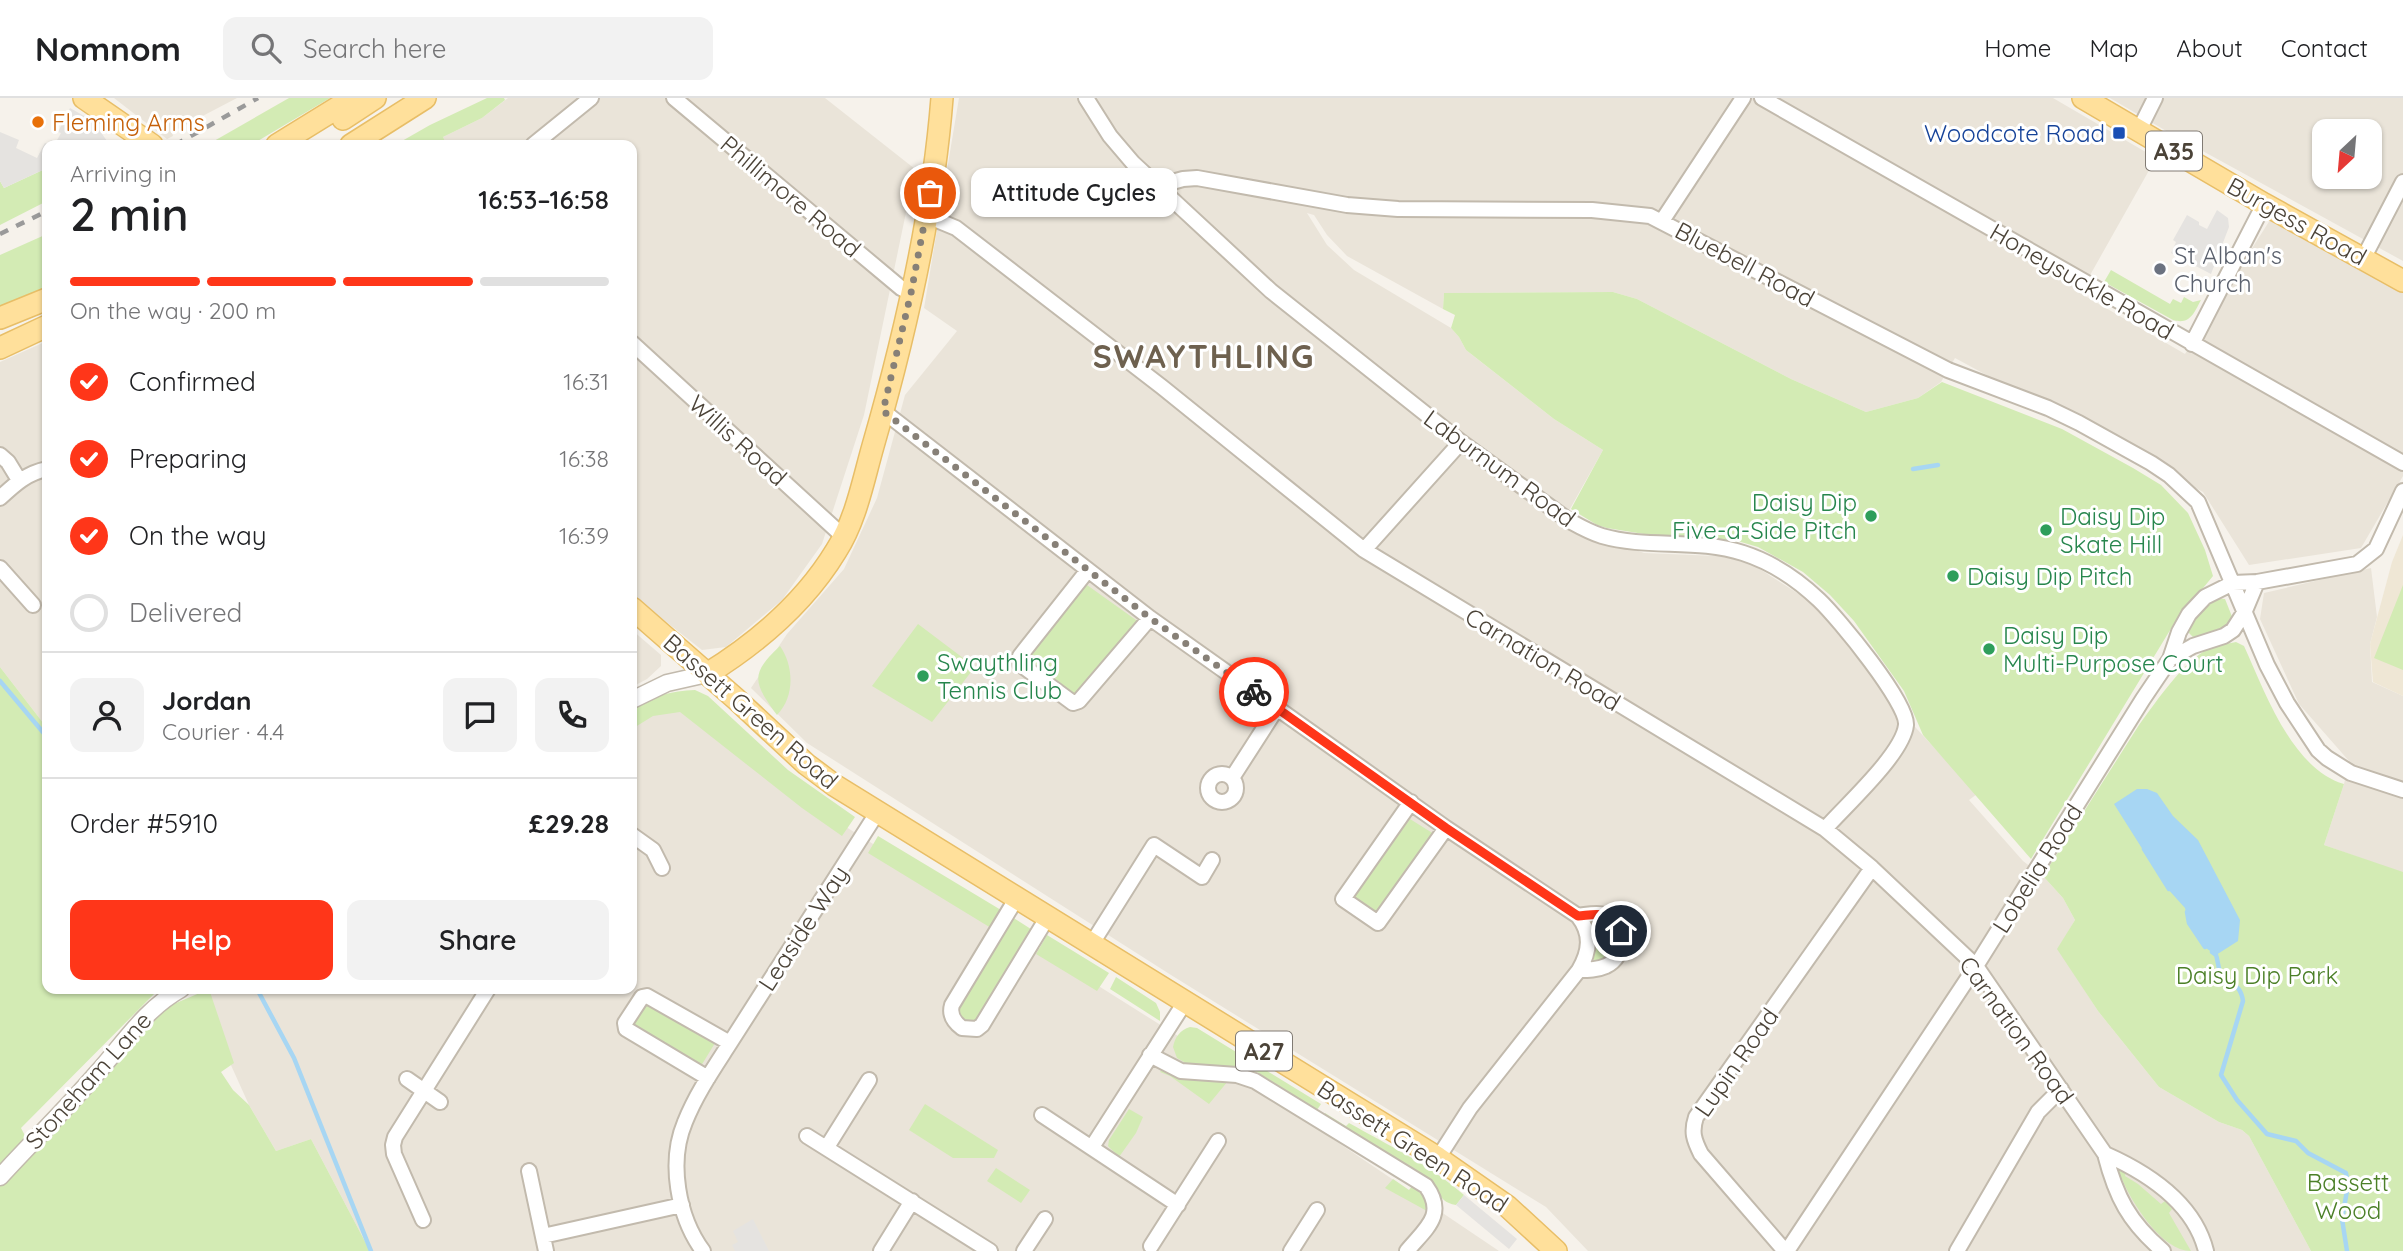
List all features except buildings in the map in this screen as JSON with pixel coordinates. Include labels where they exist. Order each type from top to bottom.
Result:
[{"type":"main road","points":[[84,98],[145,140]]},
{"type":"main road","points":[[284,140],[353,98]]},
{"type":"main road","points":[[311,140],[375,98]]},
{"type":"main road","points":[[359,140],[425,98]]},
{"type":"main road","points":[[707,674],[734,658],[779,620],[825,568],[844,537],[883,411],[911,293],[927,216],[942,98]]},
{"type":"main road","name":"Burgess Road","points":[[2083,98],[2264,204],[2403,281]]},
{"type":"main road","points":[[0,318],[42,301]]},
{"type":"main road","points":[[0,348],[42,328]]},
{"type":"main road","name":"Bassett Green Road","points":[[637,612],[806,764],[877,813],[1438,1158],[1507,1206],[1556,1251]]},
{"type":"street","points":[[539,140],[591,98]]},
{"type":"street","name":"Phillimore Road","points":[[674,98],[890,279],[911,293]]},
{"type":"street","name":"Laburnum Road","points":[[1086,98],[1110,136],[1133,163],[1271,291],[1461,442],[1568,520],[1586,530],[1611,538],[1742,552],[1765,562],[1819,600],[1842,625],[1896,697],[1905,714],[1906,725],[1900,743],[1887,762],[1825,828]]},
{"type":"street","points":[[1662,221],[1743,98]]},
{"type":"street","name":"Honeysuckle Road","points":[[1762,98],[2403,463]]},
{"type":"street","points":[[2139,130],[2155,98]]},
{"type":"street","name":"Bluebell Road","points":[[1158,186],[1197,178],[1347,205],[1398,209],[1592,209],[1634,213],[1662,221],[1937,365],[2048,408],[2169,475],[2198,502],[2245,613]]},
{"type":"street","points":[[2362,258],[2403,183]]},
{"type":"street","points":[[2192,344],[2264,204]]},
{"type":"street","name":"Carnation Road","points":[[927,216],[956,228],[1162,387],[1364,550],[1825,828],[1872,868],[1976,966],[2105,1154],[2112,1181],[2130,1219],[2163,1251]]},
{"type":"street","name":"Willis Road","points":[[637,348],[844,537]]},
{"type":"street","points":[[883,411],[1150,618],[1446,828],[1578,916],[1584,924],[1589,947],[1579,970],[1471,1108],[1438,1158]]},
{"type":"street","points":[[1364,550],[1461,442]]},
{"type":"street","points":[[0,455],[8,462],[19,480]]},
{"type":"street","points":[[0,498],[19,480],[42,470]]},
{"type":"street","points":[[2233,583],[2257,582],[2357,564],[2376,548],[2403,491]]},
{"type":"street","points":[[0,568],[33,605]]},
{"type":"street","points":[[1088,570],[1020,656],[1020,664],[1073,703],[1079,701],[1150,618]]},
{"type":"street","points":[[2257,582],[2245,613],[2287,703],[2318,750],[2351,773],[2403,790]]},
{"type":"street","name":"Lobelia Road","points":[[1786,1251],[1976,966],[2170,659],[2179,632],[2189,614],[2205,597],[2233,583]]},
{"type":"street","name":"Lobelia Road","points":[[2170,659],[2193,646],[2224,636],[2233,630],[2245,613]]},
{"type":"street","points":[[637,698],[667,683],[707,674]]},
{"type":"street","points":[[1232,778],[1277,708]]},
{"type":"street","points":[[1411,802],[1343,899],[1378,923],[1446,828]]},
{"type":"street","name":"Leaside Way","points":[[703,1251],[690,1229],[677,1178],[679,1142],[684,1125],[708,1078],[877,813]]},
{"type":"street","points":[[637,839],[653,850],[662,868]]},
{"type":"street","points":[[1091,945],[1154,845],[1202,877],[1212,860]]},
{"type":"street","name":"Lupin Road","points":[[1786,1251],[1701,1154],[1694,1141],[1692,1129],[1696,1117],[1872,868]]},
{"type":"street","points":[[1016,899],[952,1005],[952,1018],[962,1028],[977,1029],[982,1026],[1047,918]]},
{"type":"street","points":[[1578,916],[1593,913],[1615,920],[1623,941],[1620,951],[1608,965],[1598,969],[1579,970]]},
{"type":"street","name":"Stoneham Lane","points":[[0,1177],[83,1088],[143,1018],[173,994]]},
{"type":"street","points":[[423,1220],[394,1154],[395,1137],[485,994]]},
{"type":"street","points":[[708,1078],[626,1029],[625,1023],[642,997],[647,996],[730,1043]]},
{"type":"street","points":[[1092,1147],[1185,1002]]},
{"type":"street","points":[[1150,1055],[1181,1071],[1237,1075],[1255,1081],[1426,1186],[1435,1203],[1434,1217],[1407,1251]]},
{"type":"street","points":[[407,1079],[440,1102]]},
{"type":"street","points":[[827,1147],[869,1080]]},
{"type":"street","points":[[1957,1251],[2038,1112],[2061,1089]]},
{"type":"street","points":[[1042,1115],[1178,1205]]},
{"type":"street","points":[[807,1136],[990,1251]]},
{"type":"street","points":[[1151,1246],[1218,1141]]},
{"type":"street","name":"Carnation Road","points":[[2105,1154],[2132,1166],[2176,1200],[2193,1223],[2206,1251]]},
{"type":"street","points":[[529,1171],[546,1251]]},
{"type":"street","points":[[881,1251],[912,1201]]},
{"type":"street","points":[[543,1236],[682,1205]]},
{"type":"street","points":[[1291,1251],[1317,1210]]},
{"type":"street","points":[[1024,1251],[1045,1219]]},
{"type":"shaded area","points":[[114,98],[237,98],[172,132],[173,136],[167,139]]},
{"type":"shaded area","points":[[508,98],[825,98],[915,169],[864,415],[822,544],[782,600],[726,647],[702,650],[637,599],[637,140],[444,140],[443,137],[482,118]]},
{"type":"shaded area","points":[[959,98],[2053,98],[2156,158],[2080,293],[2185,354],[2270,220],[2403,292],[2403,476],[2361,548],[2249,565],[2203,492],[1955,358],[1941,382],[1918,398],[1866,412],[1791,379],[1637,299],[1613,292],[1444,293],[1443,309],[1347,256],[1327,235],[1314,215],[1307,213],[1327,245],[1354,270],[1451,328],[1466,350],[1554,419],[1603,450],[1562,523],[1644,553],[1741,557],[1816,605],[1892,702],[1977,794],[1969,800],[2023,861],[2043,876],[2063,898],[2075,920],[2058,949],[2098,1011],[2159,1087],[2249,1136],[2311,1251],[1588,1251],[1546,1207],[1171,975],[807,743],[751,688],[787,634],[844,569],[877,498],[905,395],[957,331],[924,308]]},
{"type":"shaded area","points":[[2110,98],[2403,98],[2403,261],[2168,132]]},
{"type":"shaded area","points":[[70,108],[93,121],[106,140],[57,140],[61,133],[58,132]]},
{"type":"shaded area","points":[[0,132],[19,140],[16,148],[37,158],[42,149],[42,170],[4,188],[0,181]]},
{"type":"shaded area","points":[[2217,210],[2228,218],[2229,227],[2211,274],[2171,253],[2176,242],[2173,240],[2187,215],[2207,229]]},
{"type":"shaded area","points":[[42,343],[42,722],[0,667],[0,362]]},
{"type":"shaded area","points":[[2403,535],[2403,696],[2373,682],[2370,644],[2392,562]]},
{"type":"shaded area","points":[[2371,568],[2377,617],[2370,644],[2372,682],[2403,696],[2403,873],[2324,845],[2349,761],[2299,704],[2260,619],[2264,593]]},
{"type":"shaded area","points":[[637,634],[661,655],[661,666],[637,684]]},
{"type":"shaded area","points":[[675,699],[835,820],[1205,1053],[1499,1251],[370,1251],[311,1139],[276,1151],[249,1105],[199,994],[637,994],[637,718]]},
{"type":"shaded area","points":[[1464,1195],[1517,1239],[1509,1249],[1456,1205]]},
{"type":"shaded area","points":[[753,1219],[769,1251],[735,1251],[732,1245],[738,1242],[733,1231]]},
{"type":"green space","points":[[289,98],[330,98],[259,140],[216,140]]},
{"type":"green space","points":[[487,98],[505,100],[482,118],[443,137],[444,140],[404,140]]},
{"type":"green space","points":[[42,170],[42,204],[0,225],[0,181],[4,188]]},
{"type":"green space","points":[[42,236],[42,292],[0,310],[0,255]]},
{"type":"green space","points":[[2111,270],[2170,304],[2173,299],[2181,303],[2184,297],[2193,302],[2201,300],[2187,319],[2173,320],[2104,282]]},
{"type":"green space","points":[[1613,292],[1637,299],[1791,379],[1866,412],[1918,398],[1942,382],[2062,429],[2161,485],[2188,513],[2205,550],[2213,576],[2175,622],[2031,859],[1923,735],[1904,691],[1854,621],[1830,595],[1803,572],[1758,547],[1741,542],[1650,535],[1607,528],[1571,509],[1603,450],[1554,419],[1466,350],[1451,328],[1455,315],[1443,309],[1444,293]]},
{"type":"green space","points":[[1087,585],[1136,620],[1136,624],[1074,696],[1027,658]]},
{"type":"green space","points":[[2403,585],[2403,670],[2374,658]]},
{"type":"green space","points":[[2217,598],[2225,599],[2233,619],[2223,629],[2193,637],[2188,632],[2192,622],[2203,608]]},
{"type":"green space","name":"Swaythling Tennis Club","points":[[918,624],[975,667],[932,722],[872,686]]},
{"type":"green space","name":"Daisy Dip Park","points":[[2236,642],[2244,646],[2271,706],[2295,746],[2309,763],[2326,776],[2344,784],[2324,845],[2403,872],[2403,1251],[2311,1251],[2249,1136],[2159,1087],[2098,1011],[2057,949],[2075,920],[2063,898],[2043,876],[2139,725],[2171,682],[2200,654],[2213,647]]},
{"type":"green space","points":[[780,646],[790,672],[790,691],[777,715],[763,695],[758,679],[763,665]]},
{"type":"green space","points":[[0,667],[42,722],[42,994],[154,994],[21,1128],[34,1153],[80,1104],[155,1012],[197,994],[211,994],[234,1063],[221,1072],[233,1090],[249,1105],[276,1151],[311,1139],[370,1251],[0,1251]]},
{"type":"green space","points":[[695,690],[708,696],[788,770],[855,817],[842,836],[680,712],[653,716],[637,726],[637,705],[678,692]]},
{"type":"green space","points":[[1410,819],[1434,834],[1378,913],[1373,913],[1355,899],[1355,895]]},
{"type":"green space","points":[[878,836],[1001,910],[991,928],[868,853]]},
{"type":"green space","points":[[1012,917],[1034,931],[979,1019],[970,1022],[958,1015],[957,1005]]},
{"type":"green space","points":[[1593,919],[1610,923],[1616,935],[1610,958],[1594,964],[1593,954],[1598,943]]},
{"type":"green space","points":[[1047,935],[1109,973],[1097,991],[1036,954]]},
{"type":"green space","points":[[1116,977],[1156,1003],[1160,1021],[1110,989]]},
{"type":"green space","points":[[645,1004],[715,1043],[701,1066],[632,1025],[632,1020]]},
{"type":"green space","points":[[1190,1027],[1197,1028],[1321,1104],[1317,1110],[1257,1072],[1183,1065],[1184,1062],[1177,1058],[1173,1047],[1178,1034]]},
{"type":"green space","points":[[1163,1068],[1178,1077],[1228,1081],[1209,1104],[1170,1076],[1160,1072]]},
{"type":"green space","points":[[925,1104],[998,1150],[994,1158],[953,1158],[909,1130]]},
{"type":"green space","points":[[1129,1109],[1143,1117],[1136,1133],[1119,1157],[1108,1146],[1109,1140]]},
{"type":"green space","points":[[1325,1113],[1346,1126],[1349,1123],[1408,1156],[1464,1195],[1456,1205],[1446,1202],[1437,1189],[1324,1116]]},
{"type":"green space","points":[[996,1168],[1030,1190],[1021,1203],[987,1181]]},
{"type":"green space","points":[[2119,1169],[2126,1172],[2125,1176],[2161,1204],[2165,1201],[2172,1209],[2169,1213],[2191,1251],[2169,1243],[2149,1224],[2122,1179],[2117,1181],[2116,1172]]},
{"type":"green space","points":[[1393,1179],[1409,1190],[1412,1186],[1419,1191],[1425,1200],[1427,1211],[1385,1188]]},
{"type":"water","points":[[2137,789],[2157,793],[2173,816],[2198,840],[2240,920],[2238,941],[2216,955],[2203,946],[2189,923],[2185,908],[2167,888],[2114,804]]},
{"type":"waterway","points":[[1913,469],[1938,465]]},
{"type":"waterway","points":[[0,681],[42,731]]},
{"type":"waterway","points":[[2144,849],[2169,889]]},
{"type":"waterway","points":[[2187,912],[2189,923],[2205,947]]},
{"type":"waterway","points":[[2212,952],[2216,955],[2221,973],[2237,987],[2243,1001],[2221,1075],[2237,1100],[2267,1134],[2296,1141],[2308,1153],[2346,1173],[2348,1185],[2342,1219],[2347,1251]]},
{"type":"waterway","points":[[260,994],[294,1058],[371,1251]]},
{"type":"railway","points":[[184,140],[258,98]]},
{"type":"railway","points":[[0,234],[42,213]]},
{"type":"way so far","points":[[930,193],[911,293],[883,411],[1150,618],[1254,692]]},
{"type":"place","name":"Fleming Arms","points":[[38,122]]},
{"type":"place","name":"Woodcote Road","points":[[2119,133]]},
{"type":"place","name":"Attitude Cycles","points":[[930,193]]},
{"type":"place","name":"St Alban's Church","points":[[2160,269]]},
{"type":"place","name":"Daisy Dip Five-a-Side Pitch","points":[[1871,516]]},
{"type":"place","name":"Daisy Dip Skate Hill","points":[[2046,530]]},
{"type":"place","name":"Daisy Dip Pitch","points":[[1953,576]]},
{"type":"place","name":"Daisy Dip Multi-Purpose Court","points":[[1989,649]]},
{"type":"place","name":"Swaythling Tennis Club","points":[[923,676]]},
{"type":"district","name":"SWAYTHLING","points":[[1204,356]]},
{"type":"route","points":[[1254,692],[1446,828],[1578,916],[1593,913],[1604,915],[1615,920],[1621,931]]},
{"type":"park label","name":"Bassett Wood","points":[[2348,1196]]}]
